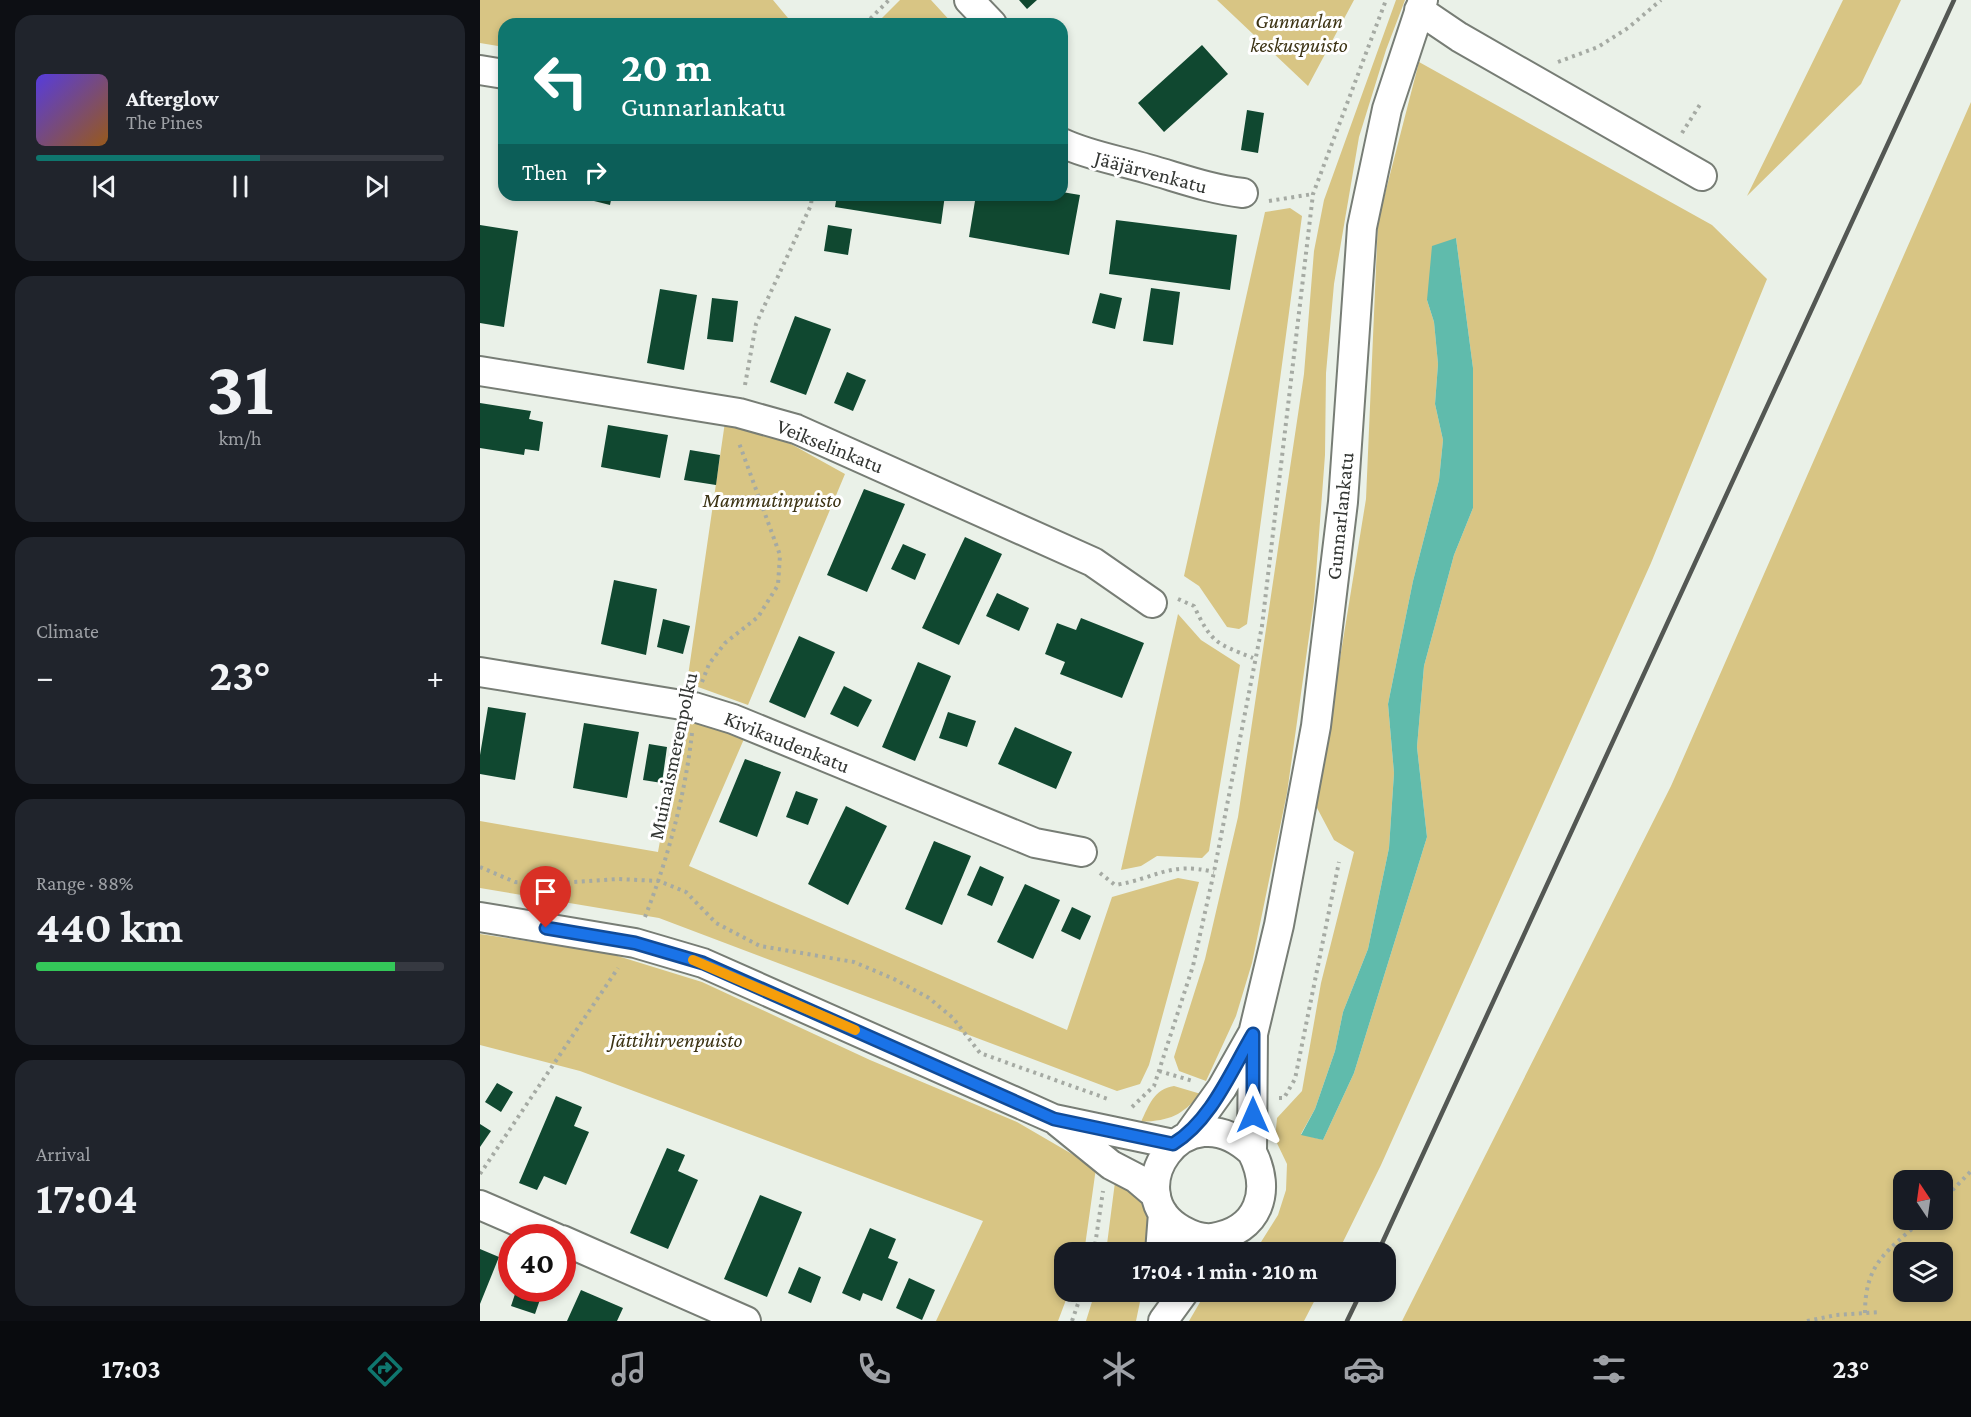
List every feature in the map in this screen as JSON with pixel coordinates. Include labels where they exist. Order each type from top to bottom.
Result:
[{"type":"street","points":[[969,0],[986,18]]},
{"type":"street","points":[[1421,5],[1524,74],[1702,176]]},
{"type":"street","name":"Gunnarlankatu","points":[[1252,1152],[1253,1034],[1279,925],[1316,726],[1343,502],[1362,227],[1387,109],[1421,5]]},
{"type":"street","points":[[480,70],[498,73]]},
{"type":"street","name":"Jääjärvenkatu","points":[[1068,146],[1087,155],[1148,169],[1189,183],[1243,193]]},
{"type":"street","name":"Veikselinkatu","points":[[480,371],[739,413],[796,429],[1093,562],[1152,603]]},
{"type":"street","name":"Kivikaudenkatu","points":[[480,672],[694,707],[733,719],[1035,843],[1082,852]]},
{"type":"street","points":[[480,917],[635,943],[703,963],[1054,1119],[1111,1165],[1136,1178],[1175,1226],[1191,1235],[1208,1238],[1215,1242]]},
{"type":"street","name":"Gunnarlankatu","points":[[1181,1139],[1222,1088],[1253,1034]]},
{"type":"street","points":[[1054,1119],[1181,1139],[1207,1131],[1224,1133],[1239,1140],[1252,1152],[1260,1167],[1263,1184],[1260,1201],[1252,1216],[1222,1242]]},
{"type":"street","points":[[1160,1242],[1159,1168],[1162,1159],[1181,1139]]},
{"type":"street","points":[[480,1205],[524,1224]]},
{"type":"street","points":[[576,1246],[747,1321]]},
{"type":"street","points":[[1155,1321],[1156,1302]]},
{"type":"street","points":[[1163,1321],[1177,1302]]},
{"type":"path","points":[[871,18],[889,0]]},
{"type":"path","points":[[1120,1104],[1131,1108],[1154,1086],[1193,966],[1214,872],[1263,614],[1312,194],[1386,0]]},
{"type":"path","points":[[1524,74],[1598,47],[1628,28],[1661,0]]},
{"type":"path","points":[[1667,157],[1701,103]]},
{"type":"path","points":[[1243,193],[1265,201],[1287,200],[1312,194]]},
{"type":"path","name":"Muinaismerenpolku","points":[[480,1174],[635,943],[659,882],[687,782],[694,707],[709,664],[725,643],[758,616],[778,585],[780,555],[738,439],[739,413],[756,324],[811,201]]},
{"type":"path","points":[[1152,603],[1181,599],[1194,606],[1217,644],[1253,658]]},
{"type":"path","points":[[1082,852],[1114,885],[1131,883],[1168,869],[1193,867],[1214,872]]},
{"type":"path","points":[[480,867],[515,882],[547,884],[617,879],[659,882],[686,892],[716,923],[760,946],[854,962],[894,978],[929,998],[953,1018],[980,1053],[1110,1100]]},
{"type":"path","points":[[1953,1190],[1971,1171]]},
{"type":"path","points":[[1864,1313],[1865,1296],[1874,1266],[1912,1230]]},
{"type":"path","points":[[1072,1321],[1079,1302]]},
{"type":"path","points":[[1807,1321],[1836,1315],[1881,1312]]},
{"type":"green space","points":[[480,0],[773,0],[788,18],[498,18],[498,46],[480,43]]},
{"type":"green space","points":[[900,0],[931,0],[948,18],[882,18]]},
{"type":"green space","name":"Gunnarlan keskuspuisto","points":[[1217,0],[1354,0],[1308,86]]},
{"type":"green space","points":[[1396,0],[1405,0],[1386,50],[1359,137],[1334,284],[1326,373],[1325,455],[1314,601],[1287,793],[1252,963],[1236,1016],[1206,1081],[1179,1071],[1174,1057],[1205,959],[1238,817],[1304,374],[1314,251],[1324,200]]},
{"type":"green space","points":[[1843,0],[1901,0],[1861,84],[1747,196]]},
{"type":"green space","points":[[1419,62],[1712,225],[1767,279],[1651,563],[1381,1165],[1343,1242],[1261,1242],[1278,1215],[1286,1190],[1287,1164],[1275,1139],[1277,1118],[1302,1091],[1321,983],[1354,852],[1334,840],[1316,806],[1366,499],[1378,221]],"holes":[[[1456,238],[1473,368],[1473,508],[1454,555],[1424,666],[1417,747],[1427,837],[1354,1073],[1323,1140],[1301,1134],[1315,1109],[1335,1051],[1343,1012],[1368,949],[1389,848],[1394,773],[1388,704],[1413,581],[1439,480],[1443,440],[1435,404],[1438,364],[1434,322],[1427,300]]]},
{"type":"green space","points":[[1971,102],[1971,1321],[1402,1321],[1671,786]]},
{"type":"green space","points":[[1290,208],[1302,216],[1247,624],[1239,629],[1227,627],[1199,586],[1184,576],[1265,212]]},
{"type":"green space","name":"Mammutinpuisto","points":[[725,422],[791,444],[845,474],[748,705],[687,683]]},
{"type":"green space","points":[[1178,614],[1201,640],[1240,665],[1209,851],[1202,858],[1157,856],[1141,866],[1121,870]]},
{"type":"green space","points":[[682,719],[716,728],[744,739],[689,866],[1067,1030],[1112,897],[1178,878],[1199,882],[1149,1065],[1140,1084],[1117,1091],[659,918],[480,888],[480,821],[658,852]]},
{"type":"green space","name":"Jättihirvenpuisto","points":[[480,934],[608,953],[702,982],[870,1060],[1017,1122],[1096,1168],[1086,1242],[1054,1242],[1054,1302],[1065,1302],[1058,1321],[936,1321],[983,1221],[580,1071],[480,1045]]},
{"type":"green space","points":[[1174,1086],[1201,1094],[1175,1116],[1141,1122],[1157,1094]]},
{"type":"green space","points":[[1115,1182],[1136,1193],[1148,1214],[1148,1242],[1107,1242]]},
{"type":"green space","points":[[1092,1302],[1140,1302],[1136,1321],[1086,1321]]},
{"type":"green space","points":[[1200,1302],[1314,1302],[1304,1321],[1189,1321]]},
{"type":"water","points":[[1456,238],[1473,368],[1473,508],[1454,555],[1424,666],[1417,747],[1427,837],[1354,1073],[1323,1140],[1301,1135],[1315,1109],[1335,1051],[1343,1012],[1368,949],[1389,848],[1394,773],[1388,704],[1413,581],[1439,480],[1443,440],[1435,404],[1438,364],[1434,322],[1427,300],[1432,246]]},
{"type":"building","points":[[1019,0],[1037,0],[1027,9]]},
{"type":"building","points":[[1202,45],[1228,74],[1164,132],[1138,103]]},
{"type":"building","points":[[1247,110],[1264,113],[1258,153],[1241,150]]},
{"type":"building","points":[[1068,193],[1080,195],[1069,255],[969,237],[975,201],[1068,201]]},
{"type":"building","points":[[594,201],[611,201],[610,205]]},
{"type":"building","points":[[836,201],[944,201],[941,224],[835,207]]},
{"type":"building","points":[[1116,220],[1237,235],[1230,290],[1109,274]]},
{"type":"building","points":[[480,225],[518,231],[504,327],[480,323]]},
{"type":"building","points":[[828,225],[852,229],[848,255],[824,251]]},
{"type":"building","points":[[1151,288],[1180,292],[1173,345],[1143,341]]},
{"type":"building","points":[[660,289],[697,295],[684,370],[647,363]]},
{"type":"building","points":[[1100,293],[1122,298],[1115,329],[1092,323]]},
{"type":"building","points":[[712,298],[738,301],[733,342],[707,339]]},
{"type":"building","points":[[795,316],[831,329],[806,395],[770,382]]},
{"type":"building","points":[[847,372],[866,380],[853,411],[834,403]]},
{"type":"building","points":[[480,403],[531,411],[529,419],[543,422],[539,451],[525,449],[524,455],[480,448]]},
{"type":"building","points":[[608,425],[668,435],[660,478],[601,467]]},
{"type":"building","points":[[690,450],[720,455],[716,485],[684,480]]},
{"type":"building","points":[[864,489],[905,504],[867,592],[827,575]]},
{"type":"building","points":[[965,537],[1002,554],[959,645],[922,628]]},
{"type":"building","points":[[903,544],[926,554],[915,580],[891,569]]},
{"type":"building","points":[[614,580],[657,589],[646,655],[601,644]]},
{"type":"building","points":[[997,593],[1029,608],[1019,631],[986,616]]},
{"type":"building","points":[[1081,618],[1144,643],[1122,698],[1060,674],[1065,662],[1045,654],[1057,623],[1076,630]]},
{"type":"building","points":[[663,619],[690,626],[683,654],[657,647]]},
{"type":"building","points":[[799,636],[835,652],[805,718],[769,702]]},
{"type":"building","points":[[918,662],[951,676],[915,761],[882,747]]},
{"type":"building","points":[[844,686],[872,700],[858,727],[830,714]]},
{"type":"building","points":[[488,707],[526,713],[515,780],[480,774],[480,755]]},
{"type":"building","points":[[948,712],[976,721],[967,747],[939,738]]},
{"type":"building","points":[[584,723],[639,732],[627,798],[573,788]]},
{"type":"building","points":[[1015,727],[1072,752],[1056,789],[998,764]]},
{"type":"building","points":[[649,744],[667,747],[662,783],[643,780]]},
{"type":"building","points":[[745,759],[781,772],[757,837],[719,822]]},
{"type":"building","points":[[796,791],[818,799],[808,825],[786,817]]},
{"type":"building","points":[[846,806],[887,826],[848,905],[808,884]]},
{"type":"building","points":[[934,841],[971,856],[942,925],[905,909]]},
{"type":"building","points":[[980,866],[1004,877],[992,906],[967,895]]},
{"type":"building","points":[[1025,884],[1060,900],[1033,959],[997,942]]},
{"type":"building","points":[[1072,907],[1091,916],[1080,940],[1061,931]]},
{"type":"building","points":[[497,1083],[513,1092],[501,1112],[485,1102]]},
{"type":"building","points":[[556,1096],[582,1107],[574,1126],[589,1132],[566,1185],[544,1176],[537,1190],[519,1183]]},
{"type":"building","points":[[480,1124],[491,1131],[480,1147]]},
{"type":"building","points":[[667,1148],[685,1155],[678,1171],[698,1180],[668,1249],[630,1233]]},
{"type":"building","points":[[760,1195],[802,1212],[767,1297],[724,1279]]},
{"type":"building","points":[[870,1228],[896,1239],[888,1258],[898,1262],[882,1301],[863,1293],[860,1301],[842,1293]]},
{"type":"building","points":[[480,1249],[498,1257],[498,1259],[480,1304]]},
{"type":"building","points":[[799,1267],[821,1277],[811,1303],[788,1293]]},
{"type":"building","points":[[909,1278],[935,1290],[922,1320],[896,1308]]},
{"type":"building","points":[[581,1290],[623,1308],[617,1321],[567,1321]]},
{"type":"building","points":[[512,1302],[539,1302],[535,1314],[511,1306]]},
{"type":"railway","points":[[1383,1242],[1954,0]]},
{"type":"railway","points":[[1347,1321],[1356,1302]]},
{"type":"slow traffic","points":[[693,960],[855,1030]]},
{"type":"route","points":[[546,928],[635,943],[703,963],[1054,1119],[1173,1144],[1189,1134],[1206,1112],[1253,1034],[1253,1115]]}]
